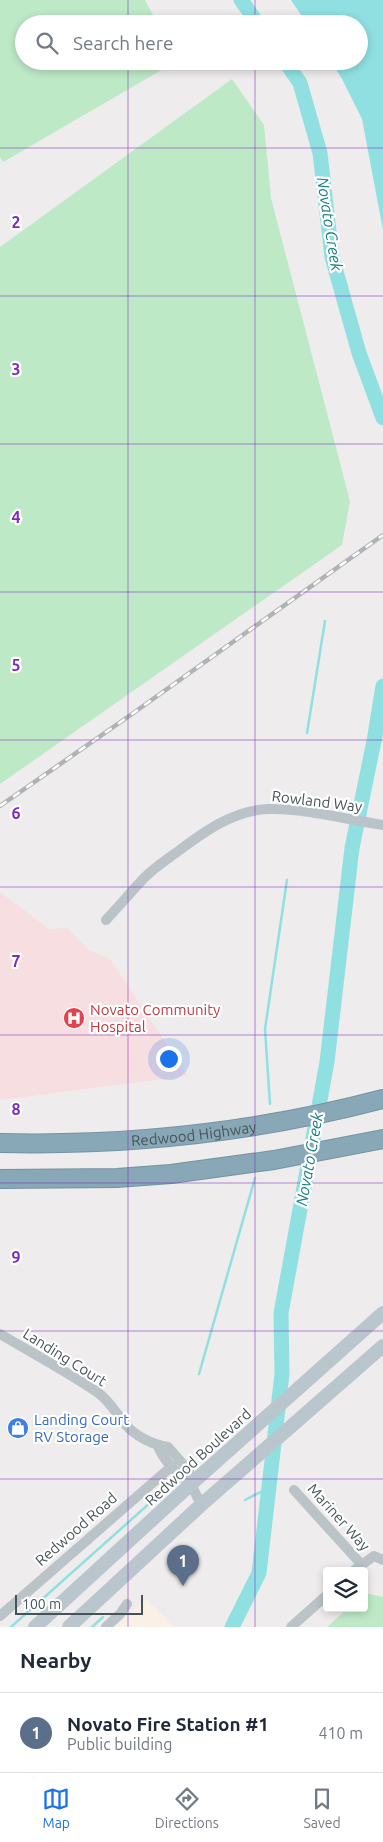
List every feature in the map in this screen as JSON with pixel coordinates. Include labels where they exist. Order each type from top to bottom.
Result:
[{"type":"highway","name":"Redwood Highway","points":[[0,1144],[112,1143],[219,1131],[358,1106],[383,1099]]},
{"type":"highway","points":[[0,1179],[117,1178],[171,1174],[274,1160],[382,1140]]},
{"type":"main road","name":"Redwood Boulevard","points":[[35,1627],[191,1484],[383,1313]]},
{"type":"main road","points":[[69,1627],[201,1505],[383,1346]]},
{"type":"street","name":"Rowland Way","points":[[106,920],[159,865],[221,822],[239,814],[270,809],[383,825]]},
{"type":"street","name":"Landing Court","points":[[0,1334],[98,1393],[114,1409],[126,1426],[142,1438],[158,1446],[168,1447],[189,1471],[191,1484],[201,1505]]},
{"type":"street","name":"Landing Court","points":[[158,1446],[161,1454],[179,1476],[191,1484]]},
{"type":"street","name":"Redwood Road","points":[[0,1616],[172,1466]]},
{"type":"street","name":"Mariner Way","points":[[294,1490],[357,1567]]},
{"type":"street","points":[[357,1567],[374,1556],[383,1560]]},
{"type":"street","points":[[291,1627],[323,1599]]},
{"type":"street","points":[[106,1627],[120,1614],[127,1604]]},
{"type":"shaded area","name":"Novato Community Hospital","points":[[0,892],[49,929],[67,928],[89,950],[110,959],[188,1076],[0,1100]]},
{"type":"shaded area","points":[[146,1599],[175,1627],[115,1627]]},
{"type":"green space","points":[[0,0],[145,0],[153,15],[15,15],[15,70],[161,70],[3,162],[0,157]]},
{"type":"green space","points":[[232,79],[264,125],[271,198],[350,501],[342,545],[0,784],[0,247]]},
{"type":"green space","points":[[368,1594],[383,1597],[383,1627],[327,1627],[344,1612],[368,1612]]},
{"type":"water","points":[[291,0],[383,0],[383,230],[362,119],[336,70],[368,70],[368,15],[301,15]]},
{"type":"waterway","name":"Novato Creek","points":[[241,0],[252,15]]},
{"type":"waterway","name":"Novato Creek","points":[[291,70],[300,83],[320,153],[332,257],[359,353],[383,418]]},
{"type":"waterway","points":[[307,733],[325,621]]},
{"type":"waterway","name":"Novato Creek","points":[[232,1627],[259,1573],[282,1374],[281,1313],[327,1062],[352,848],[383,686]]},
{"type":"waterway","points":[[270,1104],[265,1029],[287,880]]},
{"type":"waterway","points":[[199,1374],[255,1178]]},
{"type":"waterway","points":[[11,1627],[170,1485]]},
{"type":"waterway","points":[[245,1500],[270,1487]]},
{"type":"waterway","points":[[92,1627],[103,1617]]},
{"type":"railway","points":[[0,806],[383,535]]},
{"type":"place","name":"Novato Community Hospital","points":[[74,1018]]},
{"type":"place","name":"Landing Court RV Storage","points":[[18,1428]]},
{"type":"place","name":"Novato Fire Station #1","points":[[183,1586]]}]
